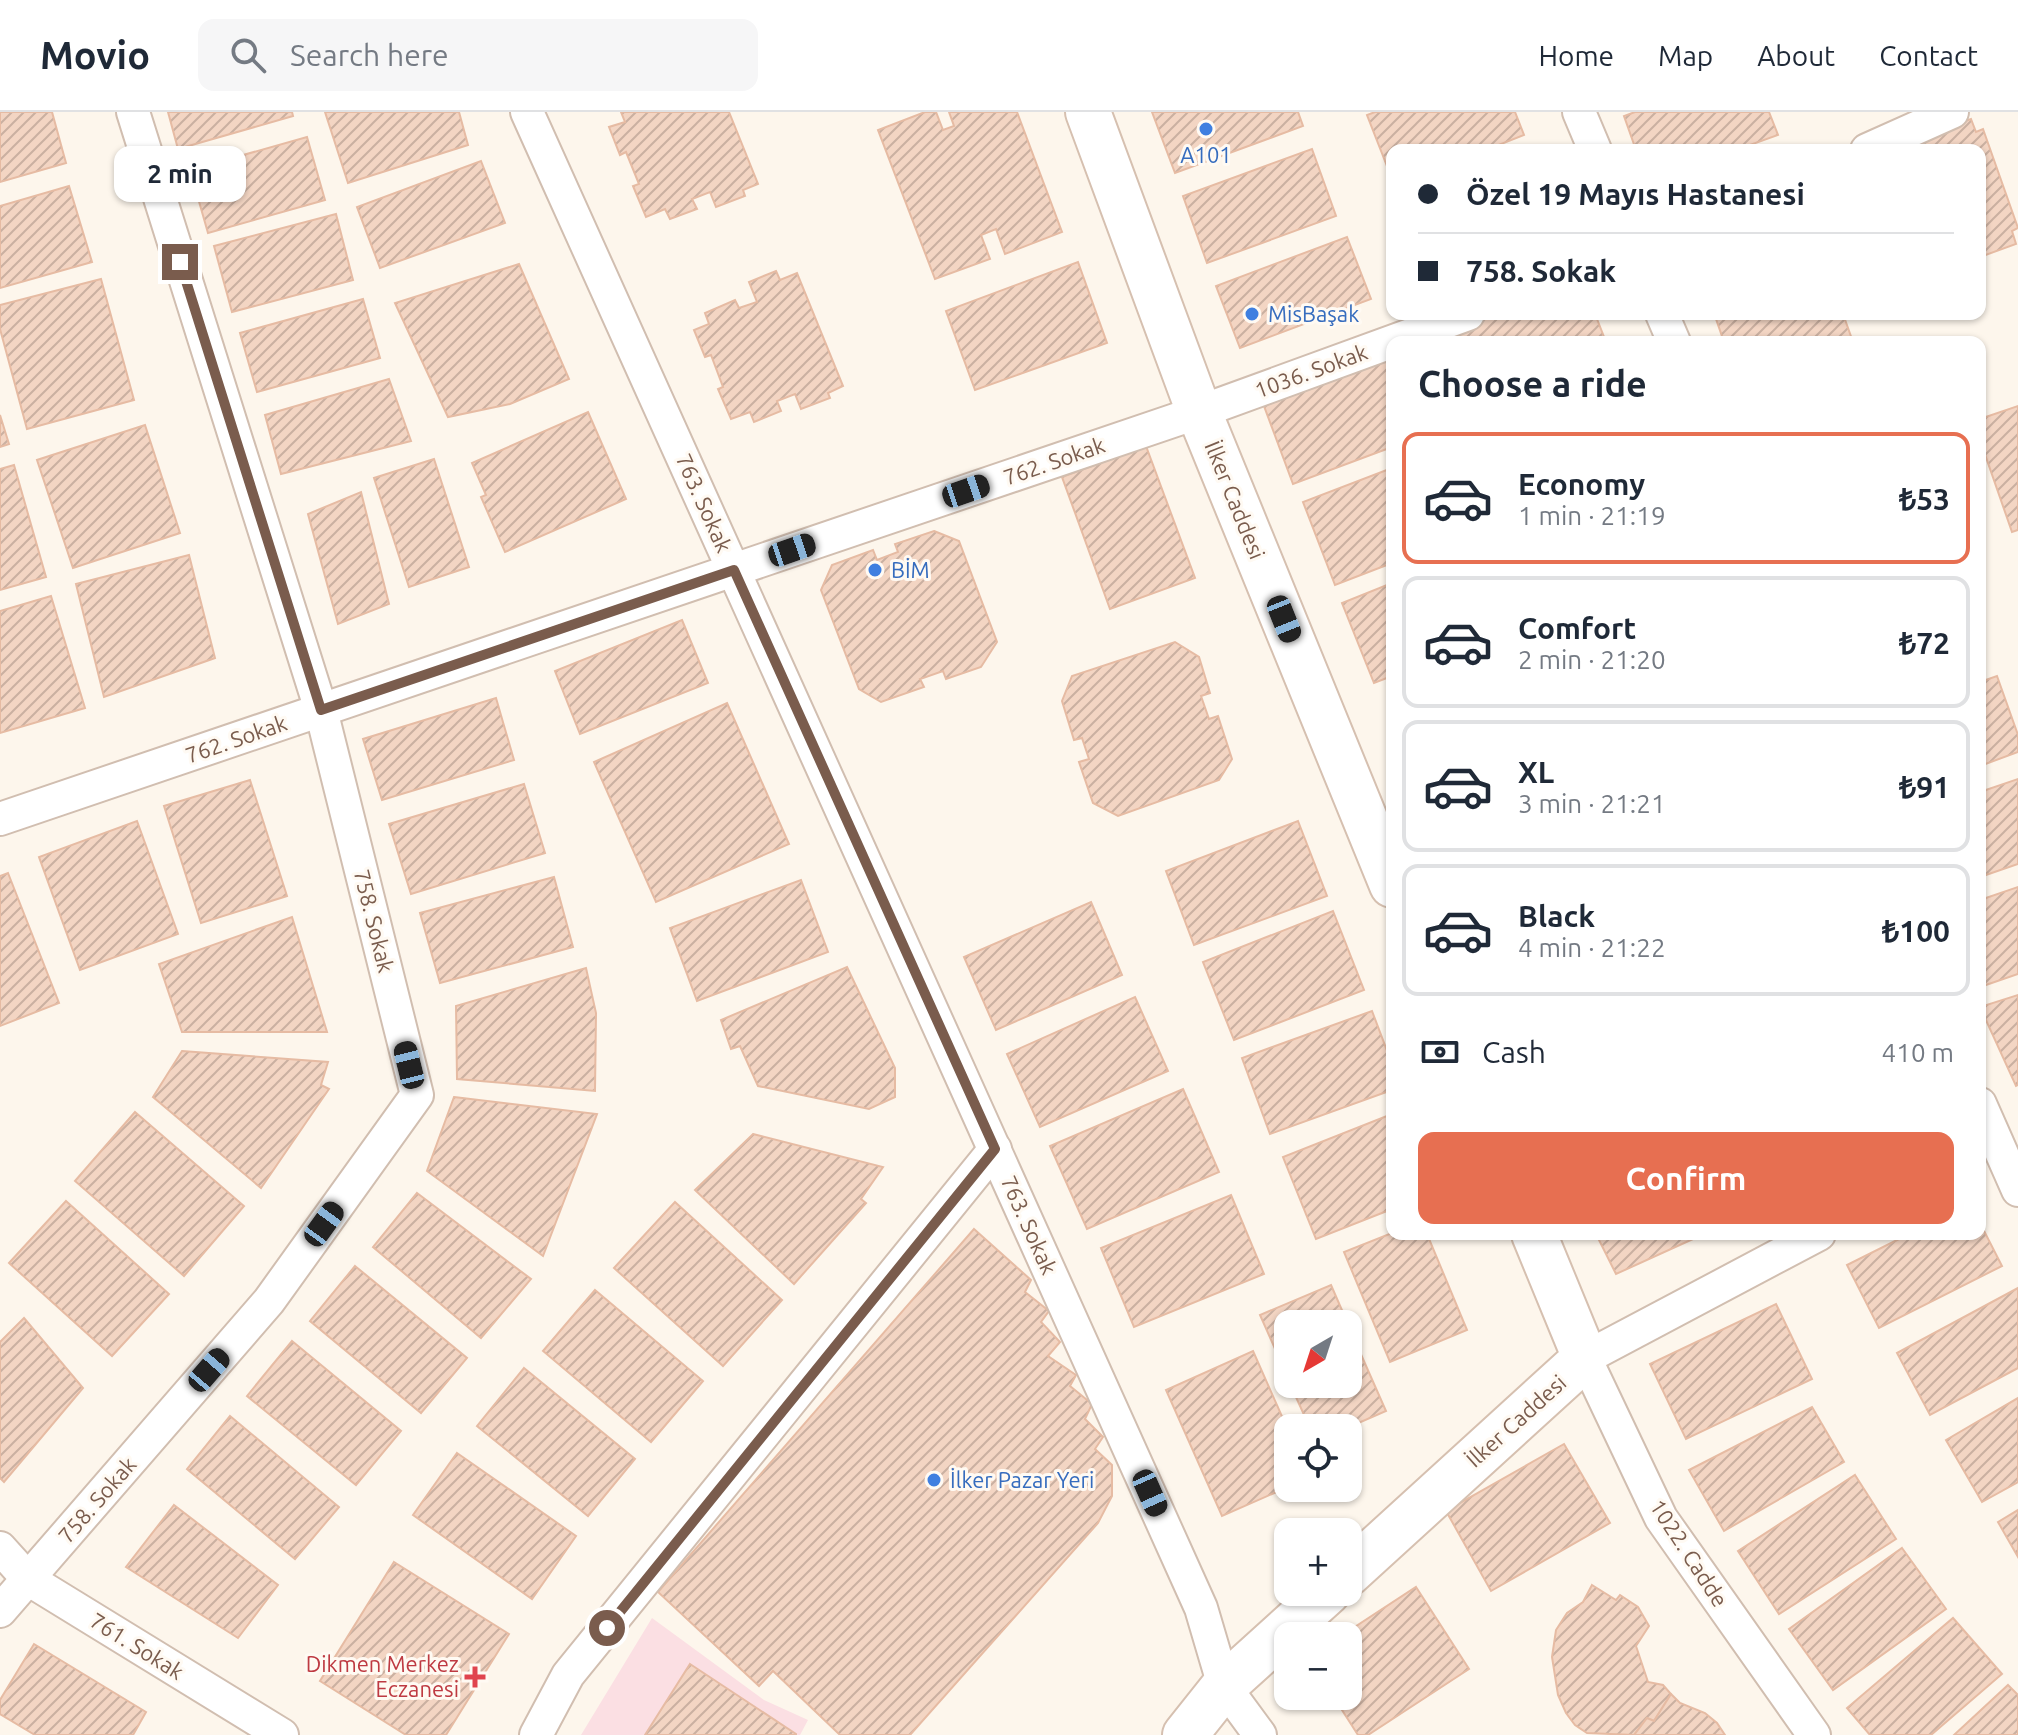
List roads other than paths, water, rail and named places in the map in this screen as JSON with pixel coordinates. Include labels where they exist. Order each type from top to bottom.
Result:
[{"type":"street","name":"758. Sokak","points":[[0,1611],[269,1301],[417,1095],[321,710],[133,112]]},
{"type":"street","name":"763. Sokak","points":[[527,112],[1201,1608],[1224,1686],[1260,1735]]},
{"type":"street","name":"İlker Caddesi","points":[[1088,112],[1199,412],[1386,870]]},
{"type":"street","points":[[1579,112],[1592,144]]},
{"type":"street","points":[[1880,144],[1952,112]]},
{"type":"street","name":"1036. Sokak","points":[[1408,336],[1452,320]]},
{"type":"street","name":"1036. Sokak","points":[[1199,412],[1386,344]]},
{"type":"street","name":"762. Sokak","points":[[0,819],[1199,412]]},
{"type":"street","points":[[1986,1118],[2018,1190]]},
{"type":"street","points":[[536,1735],[568,1675],[995,1149]]},
{"type":"street","name":"İlker Caddesi","points":[[1362,1561],[1585,1358],[1536,1240]]},
{"type":"street","points":[[1585,1358],[1808,1240]]},
{"type":"street","name":"1022. Cadde","points":[[1585,1358],[1661,1518],[1814,1735]]},
{"type":"street","name":"761. Sokak","points":[[0,1548],[28,1579],[282,1735]]},
{"type":"street","points":[[1185,1735],[1224,1686],[1313,1606]]},
{"type":"place","name":"A101","points":[[1206,129]]},
{"type":"place","name":"MisBaşak","points":[[1252,314]]},
{"type":"place","name":"BİM","points":[[875,570]]},
{"type":"place","name":"İlker Pazar Yeri","points":[[934,1480]]},
{"type":"place","name":"Dikmen Merkez Eczanesi","points":[[475,1677]]}]
